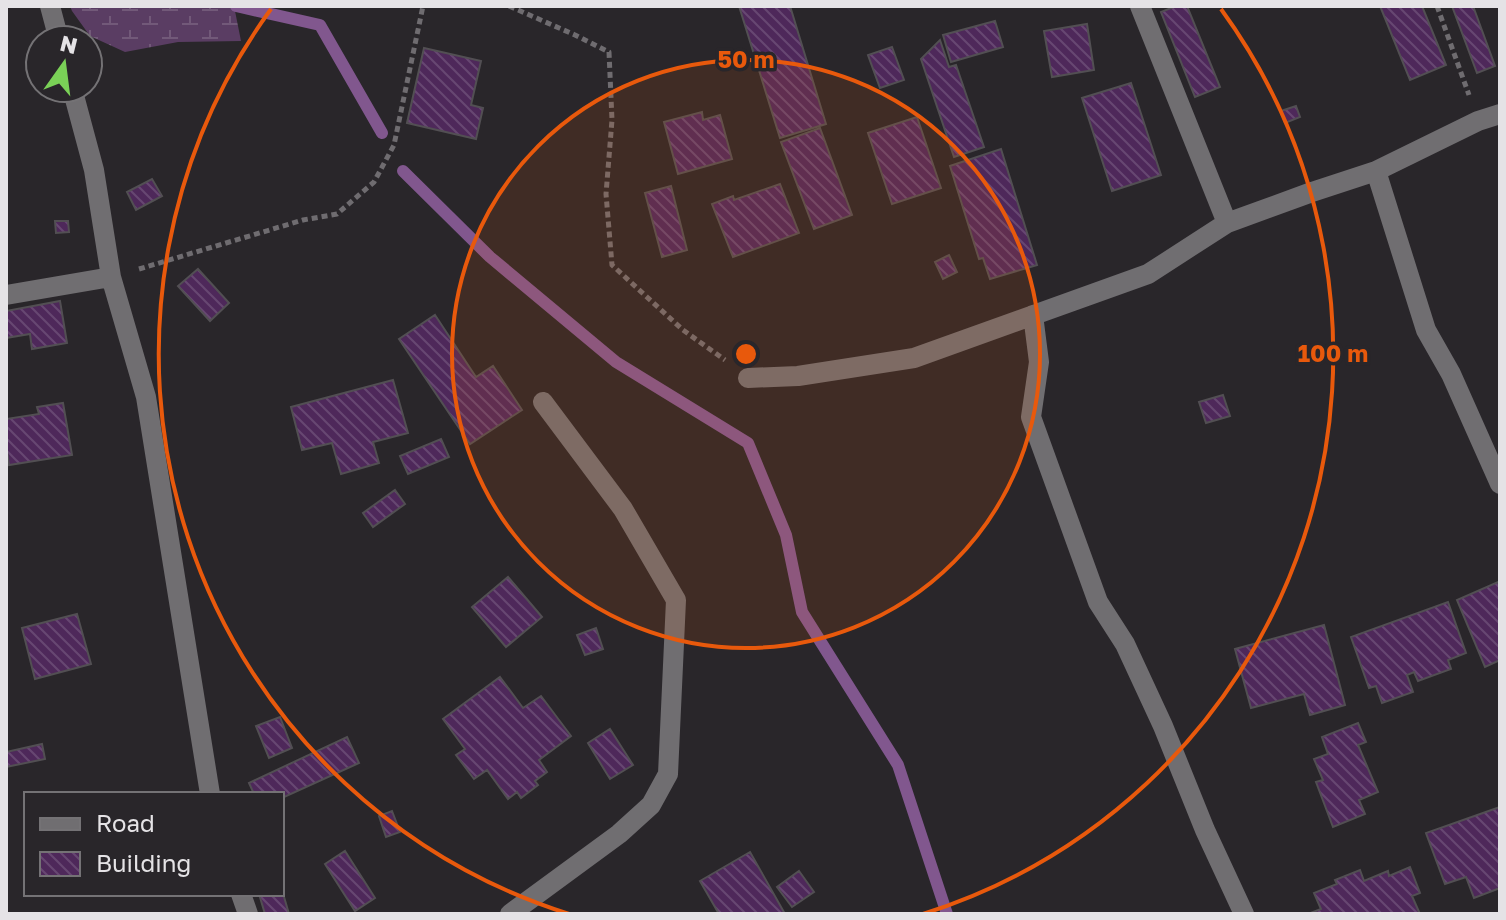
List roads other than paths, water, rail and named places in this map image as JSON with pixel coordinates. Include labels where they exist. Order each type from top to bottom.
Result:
[{"type":"street","points":[[1140,6],[1227,223]]},
{"type":"street","points":[[76,104],[94,170],[111,277],[146,397],[210,792]]},
{"type":"street","points":[[748,378],[798,376],[914,358],[1148,274],[1227,223],[1376,171],[1478,121],[1500,114]]},
{"type":"street","points":[[1376,171],[1426,330],[1451,374],[1500,484]]},
{"type":"street","points":[[6,295],[111,277]]},
{"type":"street","points":[[1033,315],[1039,362],[1031,417],[1098,602],[1125,644],[1244,914]]},
{"type":"street","points":[[510,914],[619,834],[651,805],[668,774],[676,600],[623,509],[543,402]]},
{"type":"waterway","points":[[236,6],[320,25],[382,133]]},
{"type":"waterway","points":[[403,171],[490,257],[616,362],[748,443],[786,535],[802,612],[898,765],[947,914]]}]
